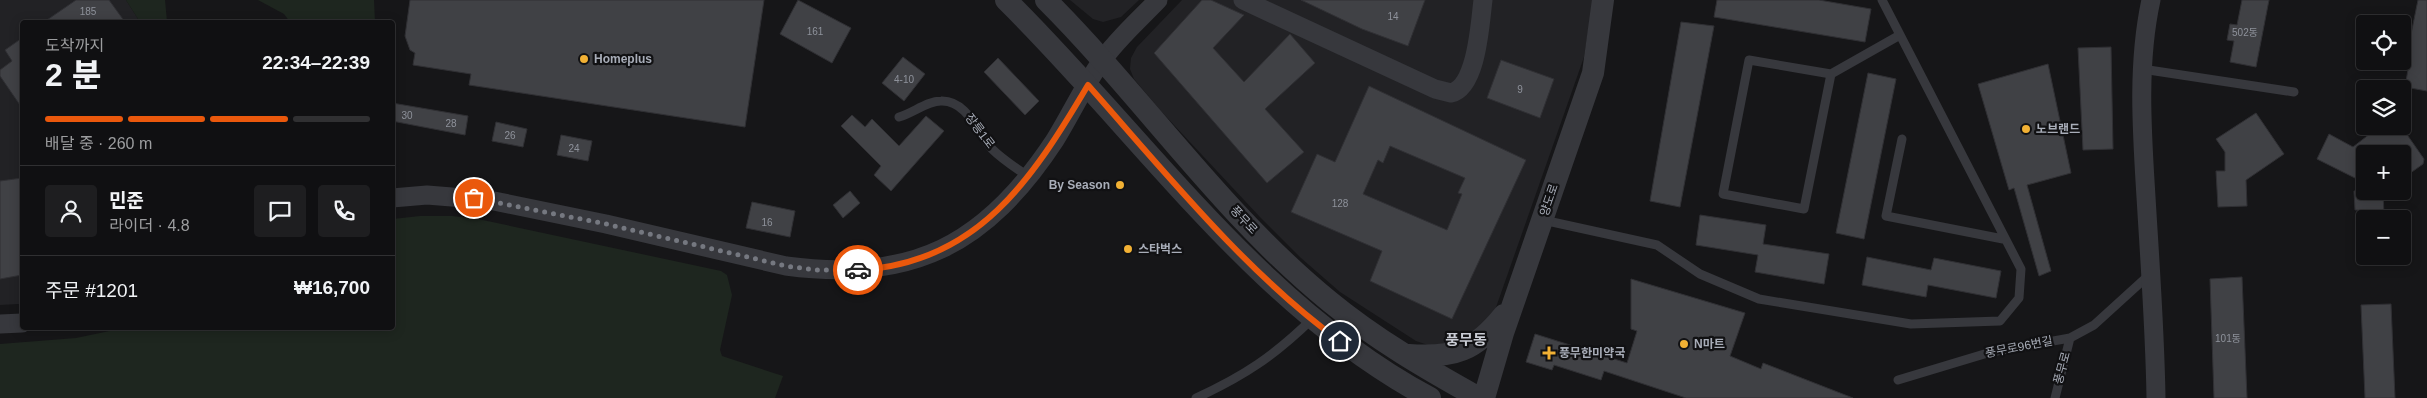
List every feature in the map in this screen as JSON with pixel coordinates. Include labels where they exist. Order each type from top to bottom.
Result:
[{"type":"street","name":"풍무로","points":[[1006,0],[1088,85],[1258,270],[1312,318],[1363,357],[1430,398]]},
{"type":"street","name":"풍무로","points":[[1046,0],[1242,218],[1289,266],[1329,302],[1404,355],[1479,398]]},
{"type":"street","points":[[395,198],[427,195],[489,200],[606,224],[786,266],[840,271],[868,270],[893,265],[925,256],[950,246],[976,230],[1002,208],[1029,177],[1102,61],[1158,0]]},
{"type":"street","points":[[1244,0],[1435,88],[1451,93],[1463,88],[1474,60],[1483,0]]},
{"type":"street","name":"양도로","points":[[1496,398],[1516,324],[1593,73],[1604,0]]},
{"type":"street","name":"양도로","points":[[1484,398],[1513,304],[1547,221],[1601,77],[1608,48],[1613,0]]},
{"type":"street","points":[[2151,0],[2144,38],[2142,69],[2143,153],[2151,273],[2156,398]]},
{"type":"street","points":[[1404,355],[1436,357],[1460,352],[1485,337],[1513,304]]},
{"type":"street","points":[[0,324],[20,324]]},
{"type":"lane","points":[[1547,221],[1658,245],[1700,274],[1759,299],[1911,324],[2000,321],[2019,298],[2021,269],[2003,239],[1882,0]]},
{"type":"lane","points":[[1831,74],[1804,209],[1723,194],[1749,60],[1831,74],[1900,35]]},
{"type":"lane","points":[[2142,69],[2294,92]]},
{"type":"lane","name":"장릉1로","points":[[899,117],[910,114],[933,102],[951,102],[967,114],[998,154],[1029,177]]},
{"type":"lane","points":[[1902,138],[1886,216],[2003,239]]},
{"type":"lane","name":"풍무로96번길","points":[[1898,380],[1991,352],[2070,338],[2094,326],[2151,273]]},
{"type":"lane","points":[[1196,398],[1260,364],[1289,342],[1312,318]]},
{"type":"lane","name":"풍무로","points":[[2055,398],[2070,338]]},
{"type":"shaded area","points":[[0,0],[126,0],[139,20],[20,20],[20,304],[0,305]]},
{"type":"shaded area","points":[[126,0],[165,0],[167,20],[139,20]]},
{"type":"shaded area","points":[[258,0],[374,0],[375,20],[288,20],[284,14]]},
{"type":"shaded area","points":[[1070,0],[1139,0],[1121,17],[1103,22],[1093,19]]},
{"type":"shaded area","points":[[1182,0],[1593,0],[1584,57],[1494,313],[1473,340],[1431,346],[1416,341],[1340,292],[1301,258],[1259,216],[1160,110],[1134,79],[1130,69],[1131,58],[1137,47]]},
{"type":"shaded area","points":[[420,216],[452,216],[478,219],[721,271],[727,275],[732,295],[720,350],[722,356],[783,376],[775,398],[0,398],[0,344],[76,338],[114,330],[395,330],[395,219]]},
{"type":"building","points":[[76,0],[109,0],[124,20],[47,20]]},
{"type":"building","name":"Homeplus","points":[[410,0],[764,0],[745,127],[469,85],[471,74],[413,65],[415,53],[410,50],[405,36]]},
{"type":"building","points":[[798,0],[851,28],[832,63],[780,34]]},
{"type":"building","points":[[1202,0],[1211,0],[1244,15],[1213,48],[1244,82],[1290,34],[1315,63],[1265,109],[1304,152],[1267,183],[1154,53]]},
{"type":"building","points":[[1301,0],[1425,0],[1408,46],[1362,29]]},
{"type":"building","points":[[1717,0],[1819,0],[1871,9],[1865,42],[1714,17]]},
{"type":"building","points":[[2242,0],[2269,0],[2256,67],[2230,62],[2234,41],[2227,40],[2230,24],[2237,25]]},
{"type":"building","points":[[2418,0],[2427,0],[2427,91],[2411,88],[2411,80],[2406,80],[2408,70],[2411,70],[2411,34]]},
{"type":"building","points":[[1681,22],[1714,26],[1680,207],[1650,201]]},
{"type":"building","points":[[20,39],[20,105],[0,76],[0,70],[12,61],[5,50]]},
{"type":"building","points":[[2111,47],[2113,149],[2083,150],[2078,48]]},
{"type":"building","points":[[903,57],[925,74],[904,101],[882,83]]},
{"type":"building","points":[[998,58],[1039,101],[1025,115],[984,72]]},
{"type":"building","points":[[1501,60],[1554,79],[1540,118],[1487,98]]},
{"type":"building","name":"노브랜드","points":[[2048,64],[2071,173],[2027,185],[2051,271],[2039,276],[2014,188],[2009,190],[1978,84]]},
{"type":"building","points":[[1868,73],[1896,79],[1864,239],[1836,233]]},
{"type":"building","points":[[1369,86],[1526,160],[1452,319],[1370,281],[1382,251],[1291,212],[1317,154],[1335,162]],"holes":[[[1390,146],[1465,178],[1458,193],[1462,194],[1447,230],[1363,194],[1378,160],[1383,163]]]},
{"type":"building","points":[[395,104],[468,116],[465,135],[395,122]]},
{"type":"building","points":[[2256,113],[2284,154],[2246,180],[2247,206],[2218,207],[2216,171],[2225,171],[2225,152],[2216,139]]},
{"type":"building","points":[[852,115],[865,127],[872,119],[899,146],[926,116],[944,131],[891,191],[874,175],[881,166],[841,126]]},
{"type":"building","points":[[496,122],[527,129],[523,147],[492,141]]},
{"type":"building","points":[[2329,134],[2353,147],[2368,135],[2407,135],[2424,159],[2423,164],[2411,173],[2411,145],[2356,145],[2356,178],[2317,159]]},
{"type":"building","points":[[561,135],[592,141],[588,161],[557,155]]},
{"type":"building","points":[[20,178],[20,275],[0,279],[0,181]]},
{"type":"building","points":[[850,191],[860,203],[843,218],[833,205]]},
{"type":"building","points":[[2354,191],[2356,191],[2356,200],[2383,200],[2384,210],[2355,210]]},
{"type":"building","points":[[752,202],[795,211],[790,237],[746,228]]},
{"type":"building","points":[[1700,215],[1766,225],[1763,244],[1829,254],[1824,284],[1755,272],[1758,255],[1696,245]]},
{"type":"building","points":[[1867,257],[1931,270],[1934,258],[2001,271],[1996,298],[1928,285],[1926,297],[1862,285]]},
{"type":"building","points":[[2242,277],[2247,398],[2214,398],[2210,279]]},
{"type":"building","name":"N마트","points":[[1631,279],[1745,313],[1730,356],[1761,369],[1763,363],[1853,398],[1686,398],[1604,371],[1601,380],[1554,365],[1552,370],[1526,362],[1535,334],[1627,363],[1637,331],[1631,329]]},
{"type":"building","points":[[2391,304],[2395,398],[2365,398],[2361,305]]},
{"type":"way so far","points":[[474,198],[606,224],[786,266],[815,270],[858,270]]},
{"type":"place","name":"Homeplus","points":[[584,59]]},
{"type":"place","name":"노브랜드","points":[[2026,129]]},
{"type":"place","name":"By Season","points":[[1120,185]]},
{"type":"place","name":"스타벅스","points":[[1128,249]]},
{"type":"place","name":"N마트","points":[[1684,344]]},
{"type":"place","name":"풍무한미약국","points":[[1549,353]]},
{"type":"district","name":"풍무동","points":[[1466,340]]},
{"type":"route","points":[[858,270],[893,265],[925,256],[950,246],[976,230],[1002,208],[1029,177],[1088,85],[1179,188],[1258,270],[1290,300],[1340,341]]}]
